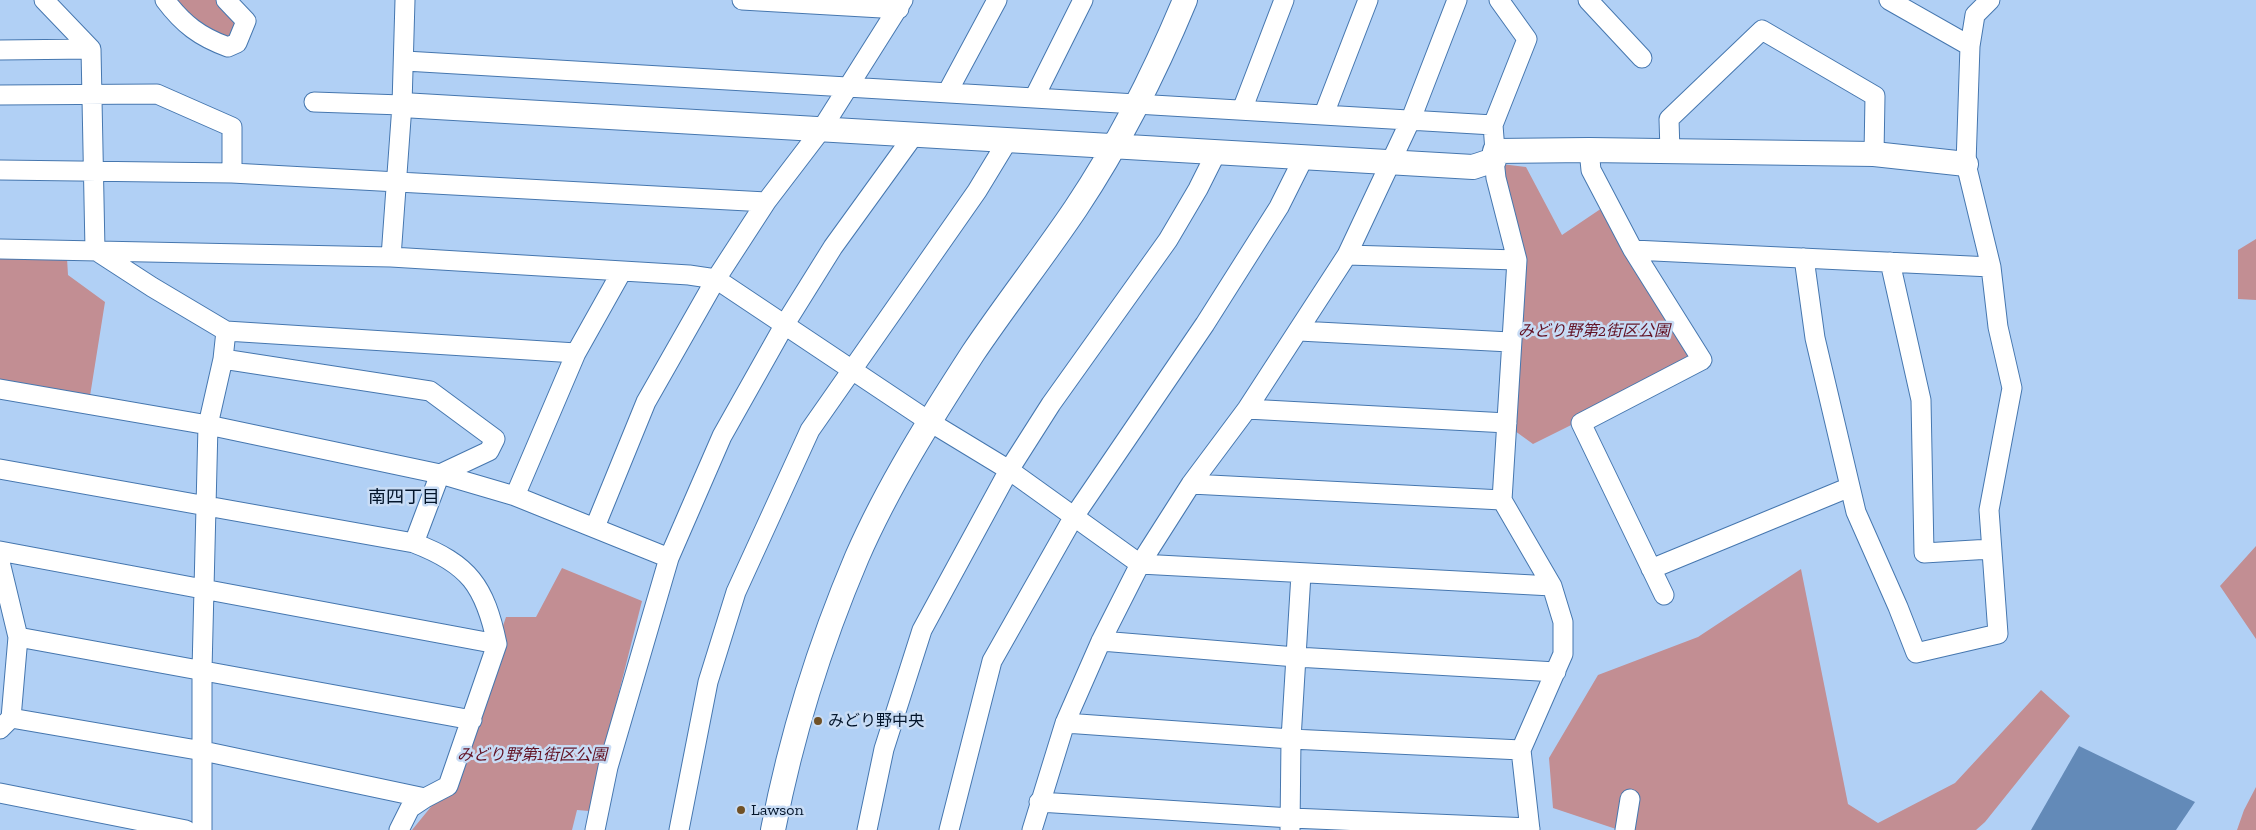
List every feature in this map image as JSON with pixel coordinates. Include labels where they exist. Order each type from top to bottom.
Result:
[{"type":"street","points":[[44,0],[91,49],[95,172],[95,250]]},
{"type":"street","points":[[165,0],[194,31],[206,39],[228,47],[238,43],[246,20],[226,0]]},
{"type":"street","points":[[391,256],[405,61],[405,0]]},
{"type":"street","points":[[742,0],[901,5]]},
{"type":"street","points":[[947,93],[997,0]]},
{"type":"street","points":[[1034,98],[1083,0]]},
{"type":"street","points":[[773,830],[781,784],[807,694],[832,622],[858,556],[891,489],[974,352],[1078,205],[1137,104],[1185,0]]},
{"type":"street","points":[[1242,110],[1284,0]]},
{"type":"street","points":[[1324,114],[1368,0]]},
{"type":"street","points":[[1032,830],[1064,723],[1101,642],[1140,564],[1191,484],[1247,409],[1348,255],[1411,119],[1457,0]]},
{"type":"street","points":[[1039,802],[1290,824],[1530,829],[1521,750],[1563,654],[1563,622],[1552,586],[1502,500],[1510,342],[1517,260],[1496,178],[1493,125],[1527,39],[1499,0]]},
{"type":"street","points":[[1588,0],[1642,58]]},
{"type":"street","points":[[1889,0],[1970,46]]},
{"type":"street","points":[[1804,258],[1815,338],[1856,512],[1916,653],[1998,634],[1989,510],[2012,388],[1998,327],[1991,267],[1966,164],[1970,46],[1975,15],[1990,0]]},
{"type":"street","points":[[595,527],[646,402],[716,280],[766,202],[821,130],[901,5]]},
{"type":"street","points":[[1670,152],[1669,119],[1762,30],[1875,96],[1874,154]]},
{"type":"street","points":[[0,50],[91,49]]},
{"type":"street","points":[[405,61],[1493,125]]},
{"type":"street","points":[[0,95],[157,94],[232,127],[232,173]]},
{"type":"street","points":[[314,102],[402,105],[1473,167],[1495,156],[1589,150],[1874,154],[1966,164]]},
{"type":"street","points":[[595,830],[608,766],[669,558],[722,436],[785,324],[833,247],[914,135]]},
{"type":"street","points":[[679,830],[708,682],[736,592],[810,430],[977,191],[1008,140]]},
{"type":"street","points":[[1589,150],[1591,170],[1633,250],[1702,360],[1581,423],[1664,595]]},
{"type":"street","points":[[867,830],[884,749],[922,630],[1009,470],[1051,404],[1168,240],[1198,190],[1217,151]]},
{"type":"street","points":[[949,830],[992,661],[1073,518],[1205,324],[1279,207],[1304,157]]},
{"type":"street","points":[[0,170],[232,173],[766,202]]},
{"type":"street","points":[[0,249],[391,256],[689,274],[716,280],[785,324],[930,422],[1009,470],[1073,518],[1140,564],[1552,586]]},
{"type":"street","points":[[95,250],[226,331],[576,353]]},
{"type":"street","points":[[1633,250],[1991,267]]},
{"type":"street","points":[[1348,255],[1517,260]]},
{"type":"street","points":[[1890,262],[1921,400],[1924,553],[1991,549]]},
{"type":"street","points":[[515,496],[576,353],[622,271]]},
{"type":"street","points":[[202,830],[202,670],[206,588],[208,424],[223,359],[226,331]]},
{"type":"street","points":[[1299,331],[1510,342]]},
{"type":"street","points":[[223,359],[430,391],[495,439],[489,451],[440,474],[414,542]]},
{"type":"street","points":[[0,389],[208,424],[440,474],[515,496],[669,558]]},
{"type":"street","points":[[1247,409],[1507,422]]},
{"type":"street","points":[[0,469],[414,542],[441,553],[473,579],[491,615],[497,644],[448,786],[410,808],[399,830]]},
{"type":"street","points":[[1191,484],[1502,500]]},
{"type":"street","points":[[1652,569],[1850,487]]},
{"type":"street","points":[[0,551],[206,588],[497,644]]},
{"type":"street","points":[[0,562],[18,637],[5,724],[203,751],[425,798]]},
{"type":"street","points":[[1290,824],[1291,739],[1302,574]]},
{"type":"street","points":[[18,637],[472,720]]},
{"type":"street","points":[[1101,642],[1296,657],[1556,672]]},
{"type":"street","points":[[1064,723],[1291,739],[1521,750]]},
{"type":"street","points":[[0,793],[186,830]]},
{"type":"street","points":[[1625,830],[1630,799]]},
{"type":"green space","points":[[170,0],[223,0],[238,22],[235,35],[225,40],[207,37]]},
{"type":"green space","name":"みどり野第2街区公園","points":[[1501,164],[1526,167],[1562,235],[1602,208],[1698,362],[1533,444],[1515,431],[1521,300]]},
{"type":"green space","points":[[2256,239],[2256,300],[2238,299],[2238,250]]},
{"type":"green space","points":[[0,257],[67,258],[68,275],[105,302],[90,396],[0,380]]},
{"type":"green space","points":[[2256,546],[2256,639],[2220,586]]},
{"type":"green space","name":"みどり野第1街区公園","points":[[562,568],[642,601],[589,811],[577,810],[572,830],[412,830],[448,786],[506,617],[536,617]]},
{"type":"green space","points":[[1801,569],[1848,804],[1878,823],[1955,783],[2041,690],[2070,716],[1985,822],[1976,830],[1619,830],[1553,808],[1549,758],[1598,675],[1698,637]]},
{"type":"green space","points":[[2256,787],[2256,830],[2237,830],[2244,810]]},
{"type":"water","points":[[2079,746],[2195,802],[2176,830],[2031,830]]},
{"type":"place","name":"みどり野中央","points":[[818,721]]},
{"type":"place","name":"Lawson","points":[[741,810]]},
{"type":"district","name":"南四丁目","points":[[404,498]]}]
